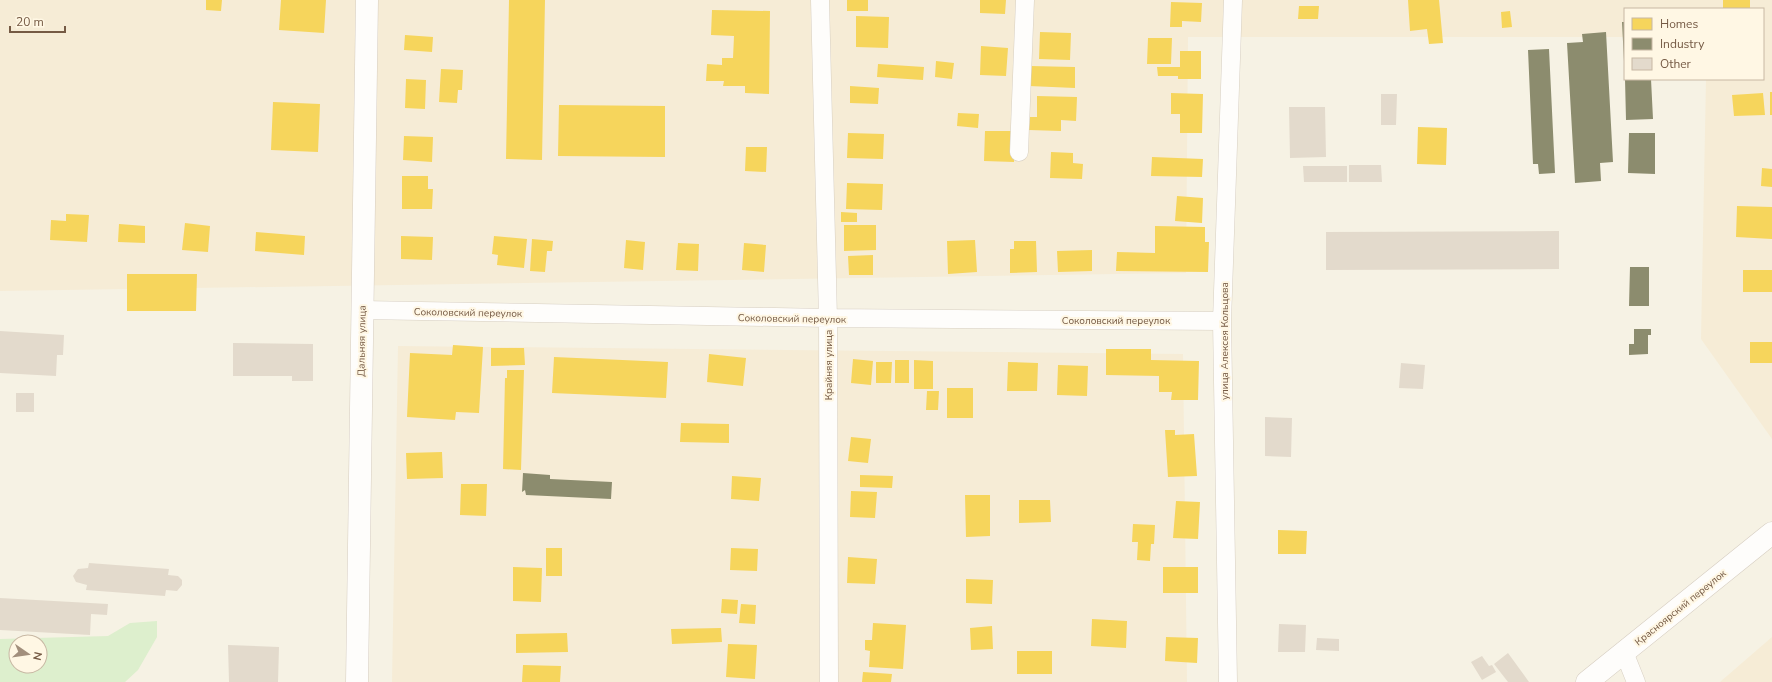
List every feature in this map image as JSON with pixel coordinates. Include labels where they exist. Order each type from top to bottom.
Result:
[{"type":"main road","name":"Дальняя улица","points":[[357,682],[366,0]]},
{"type":"main road","name":"Красноярский переулок","points":[[1587,682],[1772,533]]},
{"type":"street","name":"Крайняя улица","points":[[820,0],[828,318],[829,682]]},
{"type":"street","points":[[1019,152],[1025,0]]},
{"type":"street","name":"улица Алексея Кольцова","points":[[1228,682],[1222,321],[1233,0]]},
{"type":"street","name":"Соколовский переулок","points":[[361,310],[828,318],[1222,321]]},
{"type":"street","points":[[1624,652],[1636,682]]},
{"type":"shaded area","points":[[0,0],[1772,0],[1772,439],[1701,339],[1706,80],[1764,80],[1764,8],[1624,8],[1624,37],[1188,37],[1186,273],[0,291]]},
{"type":"shaded area","points":[[398,346],[1183,354],[1187,682],[392,682]]},
{"type":"shaded area","points":[[1772,637],[1772,682],[1720,682]]},
{"type":"green space","points":[[157,621],[157,637],[138,670],[125,682],[0,682],[0,639],[8,639],[8,674],[48,674],[48,638],[108,636],[130,623]]},
{"type":"building: Homes","points":[[206,0],[222,0],[221,11],[206,10]]},
{"type":"building: Homes","points":[[281,0],[326,0],[324,33],[279,30]]},
{"type":"building: Homes","points":[[509,0],[545,0],[542,160],[506,159]]},
{"type":"building: Homes","points":[[847,0],[868,0],[868,11],[847,11]]},
{"type":"building: Homes","points":[[980,0],[1006,0],[1005,14],[980,13]]},
{"type":"building: Homes","points":[[1408,0],[1439,0],[1443,43],[1429,44],[1427,29],[1410,31]]},
{"type":"building: Homes","points":[[1723,0],[1750,0],[1750,8],[1723,8]]},
{"type":"building: Homes","points":[[1171,2],[1202,3],[1201,22],[1182,21],[1182,27],[1170,27]]},
{"type":"building: Homes","points":[[1299,6],[1319,6],[1318,19],[1298,19]]},
{"type":"building: Homes","points":[[712,10],[770,11],[769,94],[745,93],[745,86],[723,86],[724,81],[706,81],[707,64],[722,65],[722,58],[733,58],[734,36],[711,35]]},
{"type":"building: Homes","points":[[1510,11],[1512,27],[1502,28],[1501,12]]},
{"type":"building: Homes","points":[[856,16],[889,17],[888,48],[856,47]]},
{"type":"building: Homes","points":[[1040,32],[1071,33],[1070,60],[1039,59]]},
{"type":"building: Homes","points":[[405,35],[433,37],[432,52],[404,50]]},
{"type":"building: Homes","points":[[1148,38],[1172,38],[1171,64],[1147,64]]},
{"type":"building: Homes","points":[[981,46],[1008,48],[1006,76],[980,75]]},
{"type":"building: Homes","points":[[1180,51],[1201,51],[1201,79],[1178,79],[1178,76],[1158,76],[1157,67],[1180,67]]},
{"type":"building: Homes","points":[[936,61],[954,63],[952,79],[935,77]]},
{"type":"building: Homes","points":[[878,64],[924,67],[923,80],[877,77]]},
{"type":"building: Homes","points":[[1030,66],[1075,67],[1075,88],[1029,86]]},
{"type":"building: Homes","points":[[441,69],[463,70],[462,90],[458,90],[457,103],[439,102]]},
{"type":"building: Homes","points":[[406,79],[426,80],[425,109],[405,108]]},
{"type":"building: Homes","points":[[850,86],[879,88],[878,104],[850,103]]},
{"type":"building: Homes","points":[[1770,92],[1772,92],[1772,115],[1770,115]]},
{"type":"building: Homes","points":[[1171,93],[1203,94],[1202,133],[1180,133],[1180,114],[1171,114]]},
{"type":"building: Homes","points":[[1763,93],[1765,115],[1734,116],[1732,95]]},
{"type":"building: Homes","points":[[1037,96],[1077,97],[1076,121],[1061,120],[1061,131],[1029,130],[1030,117],[1037,117]]},
{"type":"building: Homes","points":[[273,102],[320,104],[318,152],[271,150]]},
{"type":"building: Homes","points":[[559,105],[665,106],[665,157],[558,156]]},
{"type":"building: Homes","points":[[958,113],[979,114],[978,128],[957,126]]},
{"type":"building: Homes","points":[[1418,127],[1447,128],[1446,165],[1417,164]]},
{"type":"building: Homes","points":[[985,131],[1014,131],[1014,162],[984,161]]},
{"type":"building: Homes","points":[[848,133],[884,134],[883,159],[847,158]]},
{"type":"building: Homes","points":[[404,136],[433,137],[432,162],[403,160]]},
{"type":"building: Homes","points":[[746,147],[767,147],[766,172],[745,171]]},
{"type":"building: Homes","points":[[1051,152],[1073,153],[1073,163],[1083,164],[1082,179],[1050,178]]},
{"type":"building: Homes","points":[[1152,157],[1203,159],[1202,177],[1151,176]]},
{"type":"building: Homes","points":[[1762,168],[1772,169],[1772,187],[1761,186]]},
{"type":"building: Homes","points":[[402,176],[428,176],[428,189],[433,189],[432,209],[402,209]]},
{"type":"building: Homes","points":[[847,183],[883,184],[882,210],[846,209]]},
{"type":"building: Homes","points":[[1177,196],[1203,198],[1202,223],[1175,221]]},
{"type":"building: Homes","points":[[1737,206],[1772,207],[1772,239],[1736,237]]},
{"type":"building: Homes","points":[[841,212],[857,213],[857,222],[841,222]]},
{"type":"building: Homes","points":[[66,214],[89,215],[87,242],[50,240],[51,220],[66,221]]},
{"type":"building: Homes","points":[[185,223],[210,226],[208,252],[182,250]]},
{"type":"building: Homes","points":[[119,224],[145,226],[145,243],[118,242]]},
{"type":"building: Homes","points":[[844,225],[876,225],[876,250],[844,251]]},
{"type":"building: Homes","points":[[1155,226],[1205,227],[1205,242],[1209,242],[1208,272],[1116,271],[1117,252],[1155,253]]},
{"type":"building: Homes","points":[[256,232],[305,236],[304,255],[255,251]]},
{"type":"building: Homes","points":[[401,236],[433,237],[432,260],[401,259]]},
{"type":"building: Homes","points":[[494,236],[527,239],[524,268],[497,265],[498,255],[492,254]]},
{"type":"building: Homes","points":[[532,239],[553,241],[552,251],[547,251],[545,272],[530,271]]},
{"type":"building: Homes","points":[[626,240],[645,242],[643,270],[624,268]]},
{"type":"building: Homes","points":[[975,240],[977,272],[948,274],[947,241]]},
{"type":"building: Homes","points":[[1014,241],[1036,241],[1037,272],[1010,273],[1010,249],[1014,249]]},
{"type":"building: Homes","points":[[678,243],[699,244],[698,271],[676,270]]},
{"type":"building: Homes","points":[[744,243],[766,245],[764,272],[742,270]]},
{"type":"building: Homes","points":[[1092,250],[1092,271],[1058,272],[1057,251]]},
{"type":"building: Homes","points":[[873,255],[873,275],[849,275],[848,256]]},
{"type":"building: Homes","points":[[1743,270],[1772,270],[1772,292],[1743,292]]},
{"type":"building: Homes","points":[[127,274],[197,274],[196,311],[127,311]]},
{"type":"building: Homes","points":[[1750,342],[1772,342],[1772,363],[1750,363]]},
{"type":"building: Homes","points":[[453,345],[483,347],[479,413],[456,412],[455,420],[407,417],[410,353],[452,355]]},
{"type":"building: Homes","points":[[491,348],[524,348],[525,365],[491,366]]},
{"type":"building: Homes","points":[[1106,349],[1151,349],[1151,360],[1199,361],[1198,400],[1171,400],[1172,392],[1159,392],[1159,376],[1106,375]]},
{"type":"building: Homes","points":[[709,354],[746,358],[743,386],[707,382]]},
{"type":"building: Homes","points":[[554,357],[668,362],[666,398],[552,393]]},
{"type":"building: Homes","points":[[853,359],[873,361],[871,385],[851,383]]},
{"type":"building: Homes","points":[[895,360],[909,360],[909,383],[895,383]]},
{"type":"building: Homes","points":[[914,360],[933,361],[933,389],[914,389]]},
{"type":"building: Homes","points":[[876,362],[892,362],[891,383],[876,383]]},
{"type":"building: Homes","points":[[1008,362],[1038,363],[1037,391],[1007,391]]},
{"type":"building: Homes","points":[[1058,365],[1088,366],[1087,396],[1057,395]]},
{"type":"building: Homes","points":[[507,370],[524,370],[521,470],[503,469],[505,378],[507,378]]},
{"type":"building: Homes","points":[[947,388],[973,388],[973,418],[947,418]]},
{"type":"building: Homes","points":[[927,391],[939,391],[938,410],[926,410]]},
{"type":"building: Homes","points":[[681,423],[729,424],[729,443],[680,442]]},
{"type":"building: Homes","points":[[1165,430],[1175,430],[1175,435],[1194,434],[1197,476],[1168,477]]},
{"type":"building: Homes","points":[[851,437],[871,439],[868,463],[848,461]]},
{"type":"building: Homes","points":[[442,452],[443,478],[407,479],[406,453]]},
{"type":"building: Homes","points":[[860,475],[893,476],[892,488],[860,487]]},
{"type":"building: Homes","points":[[732,476],[761,478],[759,501],[731,499]]},
{"type":"building: Homes","points":[[461,484],[487,484],[486,516],[460,515]]},
{"type":"building: Homes","points":[[851,491],[877,492],[875,518],[850,517]]},
{"type":"building: Homes","points":[[965,495],[990,495],[990,536],[966,537]]},
{"type":"building: Homes","points":[[1019,500],[1050,500],[1051,522],[1019,523]]},
{"type":"building: Homes","points":[[1176,501],[1200,502],[1198,539],[1173,538]]},
{"type":"building: Homes","points":[[1133,524],[1155,525],[1154,544],[1151,544],[1150,561],[1137,560],[1138,542],[1132,542]]},
{"type":"building: Homes","points":[[1278,530],[1307,531],[1306,554],[1278,554]]},
{"type":"building: Homes","points":[[546,548],[562,548],[562,576],[546,576]]},
{"type":"building: Homes","points":[[731,548],[758,549],[757,571],[730,570]]},
{"type":"building: Homes","points":[[848,557],[877,559],[875,584],[847,583]]},
{"type":"building: Homes","points":[[513,567],[542,568],[541,602],[513,601]]},
{"type":"building: Homes","points":[[1163,567],[1198,567],[1198,593],[1163,593]]},
{"type":"building: Homes","points":[[966,579],[993,580],[992,604],[966,603]]},
{"type":"building: Homes","points":[[722,599],[738,600],[737,614],[721,613]]},
{"type":"building: Homes","points":[[741,604],[756,605],[755,624],[739,623]]},
{"type":"building: Homes","points":[[1092,619],[1127,621],[1126,648],[1091,646]]},
{"type":"building: Homes","points":[[873,623],[906,625],[903,669],[869,667],[870,651],[865,650],[865,640],[872,640]]},
{"type":"building: Homes","points":[[992,626],[993,649],[971,650],[970,628]]},
{"type":"building: Homes","points":[[721,628],[722,642],[672,644],[671,629]]},
{"type":"building: Homes","points":[[567,633],[568,652],[516,653],[516,634]]},
{"type":"building: Homes","points":[[1166,637],[1198,638],[1197,663],[1165,661]]},
{"type":"building: Homes","points":[[728,644],[757,645],[755,679],[726,677]]},
{"type":"building: Homes","points":[[1017,651],[1052,651],[1052,674],[1017,674]]},
{"type":"building: Homes","points":[[523,665],[561,666],[560,682],[522,682]]},
{"type":"building: Homes","points":[[863,672],[892,674],[891,682],[862,682]]},
{"type":"building: Industry","points":[[1622,22],[1624,22],[1624,61]]},
{"type":"building: Industry","points":[[1606,32],[1613,162],[1600,163],[1601,181],[1575,183],[1567,43],[1583,42],[1582,34]]},
{"type":"building: Industry","points":[[1549,49],[1555,173],[1539,174],[1538,164],[1533,164],[1528,50]]},
{"type":"building: Industry","points":[[1625,80],[1651,80],[1653,119],[1626,120]]},
{"type":"building: Industry","points":[[1629,133],[1655,133],[1655,174],[1628,173]]},
{"type":"building: Industry","points":[[1630,267],[1649,267],[1649,306],[1629,306]]},
{"type":"building: Industry","points":[[1634,329],[1651,329],[1651,335],[1648,335],[1648,354],[1629,355],[1629,344],[1634,344]]},
{"type":"building: Industry","points":[[523,473],[550,475],[550,479],[612,482],[611,499],[526,495],[525,490],[522,492]]},
{"type":"building: Other","points":[[1381,94],[1397,94],[1396,125],[1381,125]]},
{"type":"building: Other","points":[[1289,107],[1325,107],[1326,157],[1290,158]]},
{"type":"building: Other","points":[[1349,165],[1381,165],[1382,182],[1349,182]]},
{"type":"building: Other","points":[[1303,166],[1347,166],[1347,182],[1304,182]]},
{"type":"building: Other","points":[[1559,231],[1559,269],[1326,270],[1326,232]]},
{"type":"building: Other","points":[[0,331],[64,335],[63,355],[57,355],[56,376],[0,373]]},
{"type":"building: Other","points":[[233,343],[313,344],[313,381],[292,381],[292,376],[233,376]]},
{"type":"building: Other","points":[[1401,363],[1425,365],[1423,389],[1399,388]]},
{"type":"building: Other","points":[[16,393],[34,393],[34,412],[16,412]]},
{"type":"building: Other","points":[[1265,417],[1292,418],[1291,457],[1265,456]]},
{"type":"building: Other","points":[[89,563],[169,569],[168,575],[178,576],[182,580],[182,585],[177,591],[166,590],[165,596],[86,590],[87,585],[76,582],[73,576],[78,569],[88,568]]},
{"type":"building: Other","points":[[0,598],[108,604],[107,615],[91,614],[90,635],[0,630]]},
{"type":"building: Other","points":[[1279,624],[1306,625],[1305,652],[1278,652]]},
{"type":"building: Other","points":[[1317,638],[1339,639],[1339,651],[1316,650]]},
{"type":"building: Other","points":[[228,645],[279,647],[278,682],[229,682]]},
{"type":"building: Other","points":[[1508,653],[1529,682],[1508,682],[1494,664]]},
{"type":"building: Other","points":[[1482,656],[1489,666],[1492,665],[1496,672],[1482,680],[1471,662]]}]
